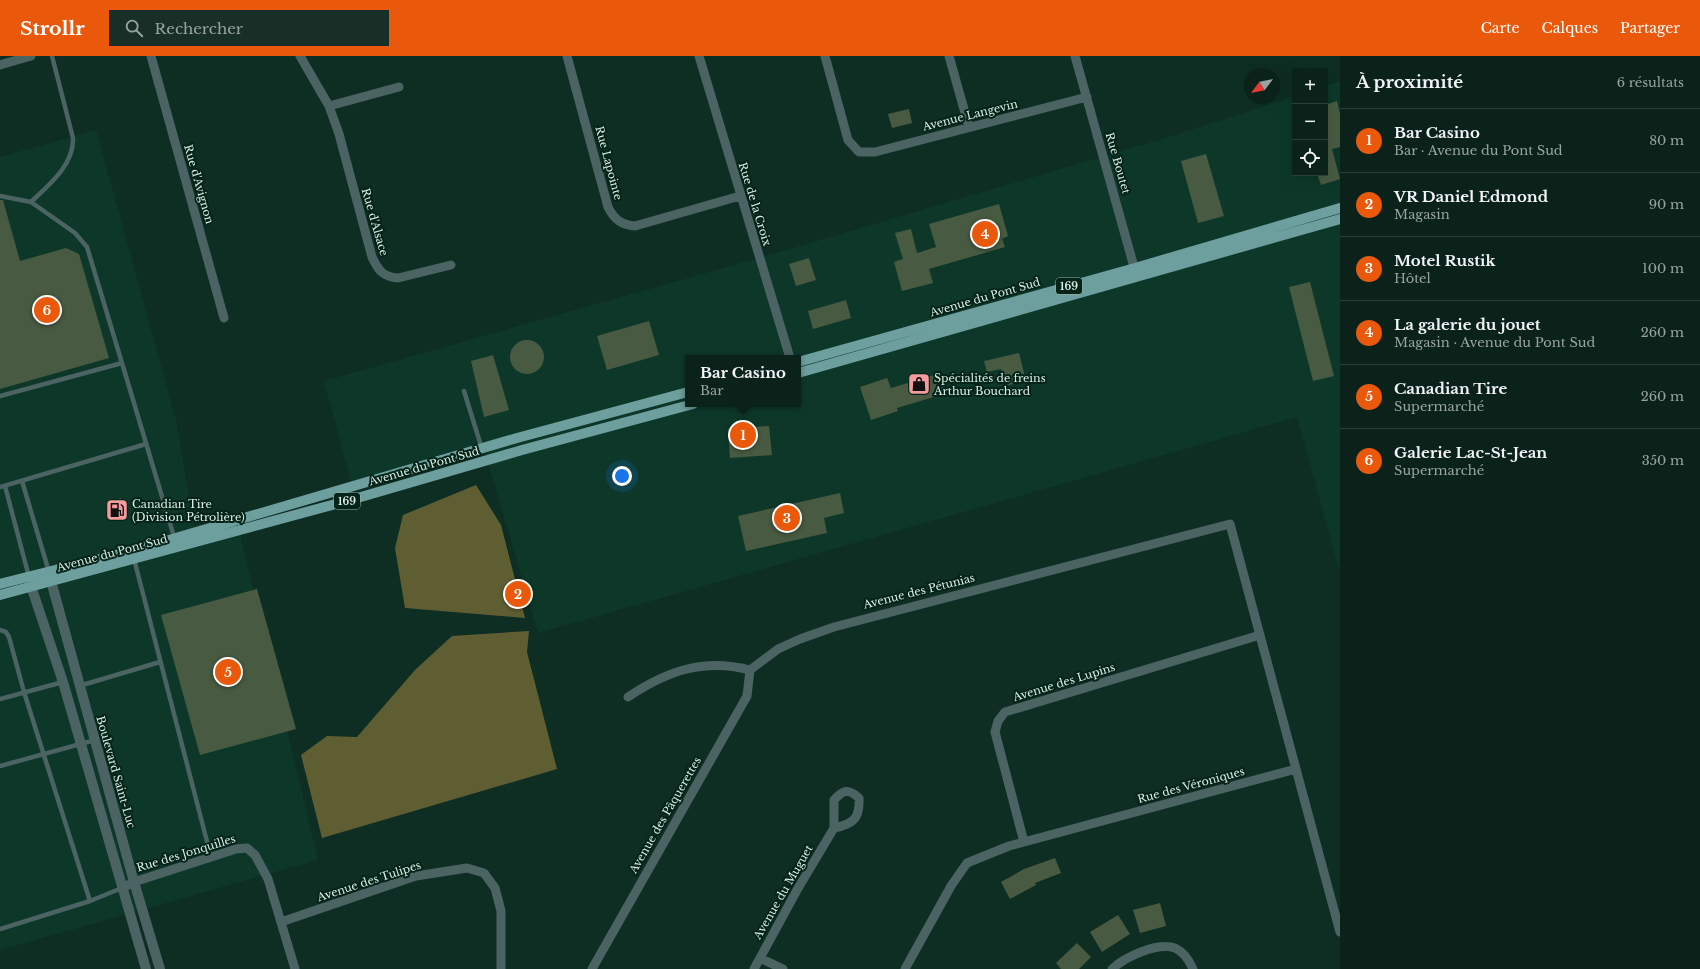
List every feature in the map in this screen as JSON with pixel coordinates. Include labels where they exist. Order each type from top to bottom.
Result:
[{"type":"main road","name":"Avenue du Pont Sud","points":[[801,372],[1136,272],[1340,208]]},
{"type":"main road","name":"Avenue du Pont Sud","points":[[801,361],[1136,272],[1340,220]]},
{"type":"main road","name":"Avenue du Pont Sud","points":[[0,584],[28,576],[50,576],[134,559],[175,543],[482,449],[685,393]]},
{"type":"main road","name":"Avenue du Pont Sud","points":[[0,595],[31,586],[50,576],[135,550],[175,543],[354,499],[522,450],[685,406]]},
{"type":"street","points":[[0,65],[31,56]]},
{"type":"street","name":"Rue d'Avignon","points":[[151,56],[224,318]]},
{"type":"street","name":"Rue d'Alsace","points":[[300,56],[329,106],[372,257],[377,269],[390,278],[398,278],[451,265]]},
{"type":"street","name":"Rue Lapointe","points":[[567,56],[608,207],[620,223],[635,226],[740,196]]},
{"type":"street","name":"Rue de la Croix","points":[[699,56],[789,355]]},
{"type":"street","name":"Avenue Langevin","points":[[825,56],[848,140],[860,152],[874,152],[1087,97]]},
{"type":"street","points":[[949,56],[969,127]]},
{"type":"street","name":"Rue Boutet","points":[[1075,56],[1136,272]]},
{"type":"street","points":[[329,106],[399,87]]},
{"type":"street","name":"Avenue des Pétunias","points":[[750,670],[778,649],[800,639],[834,627],[1230,524],[1260,636]]},
{"type":"street","name":"Boulevard Saint-Luc","points":[[50,576],[94,740],[160,969]]},
{"type":"street","points":[[31,586],[63,682],[146,969]]},
{"type":"street","points":[[1260,636],[1340,932]]},
{"type":"street","name":"Avenue des Lupins","points":[[1024,842],[995,732],[998,721],[1005,712],[1260,636]]},
{"type":"street","points":[[628,697],[662,677],[685,668],[712,664],[734,666],[750,670]]},
{"type":"street","name":"Avenue des Pâquerettes","points":[[592,969],[747,696],[750,670]]},
{"type":"street","name":"Rue des Véroniques","points":[[905,969],[951,886],[966,863],[1009,846],[1296,769]]},
{"type":"street","name":"Avenue du Muguet","points":[[754,969],[797,890],[834,828]]},
{"type":"street","name":"Rue des Jonquilles","points":[[122,888],[134,882],[211,857],[236,849],[247,848],[255,855],[268,879],[295,969]]},
{"type":"street","name":"Avenue des Tulipes","points":[[281,922],[416,876],[467,868],[484,873],[495,888],[501,911],[501,969]]},
{"type":"street","points":[[1112,969],[1134,954],[1164,946],[1176,948],[1188,958],[1192,969]]},
{"type":"street","points":[[760,958],[783,969]]},
{"type":"lane","points":[[31,202],[69,161],[72,152],[73,138],[52,56]]},
{"type":"lane","points":[[0,196],[31,202],[76,233],[87,247],[175,543]]},
{"type":"lane","points":[[0,396],[122,363]]},
{"type":"lane","points":[[464,391],[482,449]]},
{"type":"lane","points":[[31,586],[2,486],[146,444]]},
{"type":"lane","points":[[22,481],[50,576]]},
{"type":"lane","points":[[134,559],[211,857]]},
{"type":"lane","points":[[0,630],[6,632],[9,637],[24,692],[90,901]]},
{"type":"lane","points":[[79,686],[160,662]]},
{"type":"lane","points":[[0,699],[63,682]]},
{"type":"lane","points":[[0,766],[94,740]]},
{"type":"lane","points":[[0,929],[90,901],[122,888]]},
{"type":"shaded area","points":[[1340,81],[1340,573],[1297,417],[538,633],[483,445],[351,481],[324,381],[766,256],[1169,137],[1270,104],[1280,104],[1280,101],[1292,97],[1292,176],[1328,176],[1328,85]]},
{"type":"shaded area","points":[[96,130],[176,420],[194,527],[236,517],[318,860],[0,950],[0,157]]},
{"type":"shaded area","points":[[476,485],[501,525],[525,618],[405,608],[395,548],[403,515]]},
{"type":"shaded area","points":[[529,631],[527,652],[557,769],[322,838],[301,755],[327,736],[357,737],[415,670],[452,636]]},
{"type":"building","points":[[1337,101],[1340,113],[1340,147],[1332,149],[1340,179],[1321,185],[1318,176],[1328,176],[1328,104]]},
{"type":"building","points":[[909,109],[912,123],[892,128],[888,114]]},
{"type":"building","points":[[1206,154],[1224,216],[1198,223],[1181,161]]},
{"type":"building","points":[[0,200],[3,200],[20,261],[66,248],[79,254],[109,358],[0,389]]},
{"type":"building","points":[[999,204],[1008,236],[1002,239],[1005,247],[929,269],[933,283],[902,291],[894,262],[903,259],[895,233],[911,229],[917,253],[936,247],[929,224]]},
{"type":"building","points":[[809,258],[816,280],[796,286],[789,264]]},
{"type":"building","points":[[1310,282],[1334,376],[1313,381],[1289,287]]},
{"type":"building","points":[[846,300],[851,318],[813,329],[808,311]]},
{"type":"building","points":[[649,321],[659,355],[607,370],[597,336]]},
{"type":"building","points":[[527,340],[539,345],[544,357],[539,369],[527,374],[515,369],[510,357],[515,345]]},
{"type":"building","points":[[1019,353],[1026,381],[1005,386],[1001,369],[987,372],[984,361]]},
{"type":"building","points":[[493,355],[509,410],[484,417],[471,361]]},
{"type":"building","points":[[941,373],[947,393],[897,408],[898,411],[871,420],[860,387],[887,378],[891,388]]},
{"type":"building","points":[[769,426],[772,455],[730,458],[728,429]]},
{"type":"building","points":[[840,493],[844,513],[824,518],[827,533],[746,551],[738,516]]},
{"type":"building","name":"Canadian Tire (Division Pétrolière)","points":[[121,498],[126,518],[114,521],[108,502]]},
{"type":"building","points":[[257,589],[296,729],[200,755],[161,615]]},
{"type":"building","points":[[1055,858],[1061,873],[1035,883],[1036,885],[1010,899],[1001,882],[1024,869]]},
{"type":"building","points":[[1160,903],[1166,926],[1140,933],[1133,910]]},
{"type":"building","points":[[1118,915],[1130,934],[1102,952],[1090,932]]},
{"type":"building","points":[[1077,943],[1091,957],[1079,969],[1061,969],[1056,963]]},
{"type":"place","name":"La galerie du jouet","points":[[985,234]]},
{"type":"place","name":"Galerie Lac-St-Jean","points":[[47,310]]},
{"type":"place","name":"Spécialités de freins Arthur Bouchard","points":[[919,384]]},
{"type":"place","name":"Bar Casino","points":[[743,435]]},
{"type":"place","name":"Canadian Tire (Division Pétrolière)","points":[[117,510]]},
{"type":"place","name":"Motel Rustik","points":[[787,518]]},
{"type":"place","name":"VR Daniel Edmond","points":[[518,594]]},
{"type":"place","name":"Canadian Tire","points":[[228,672]]}]
